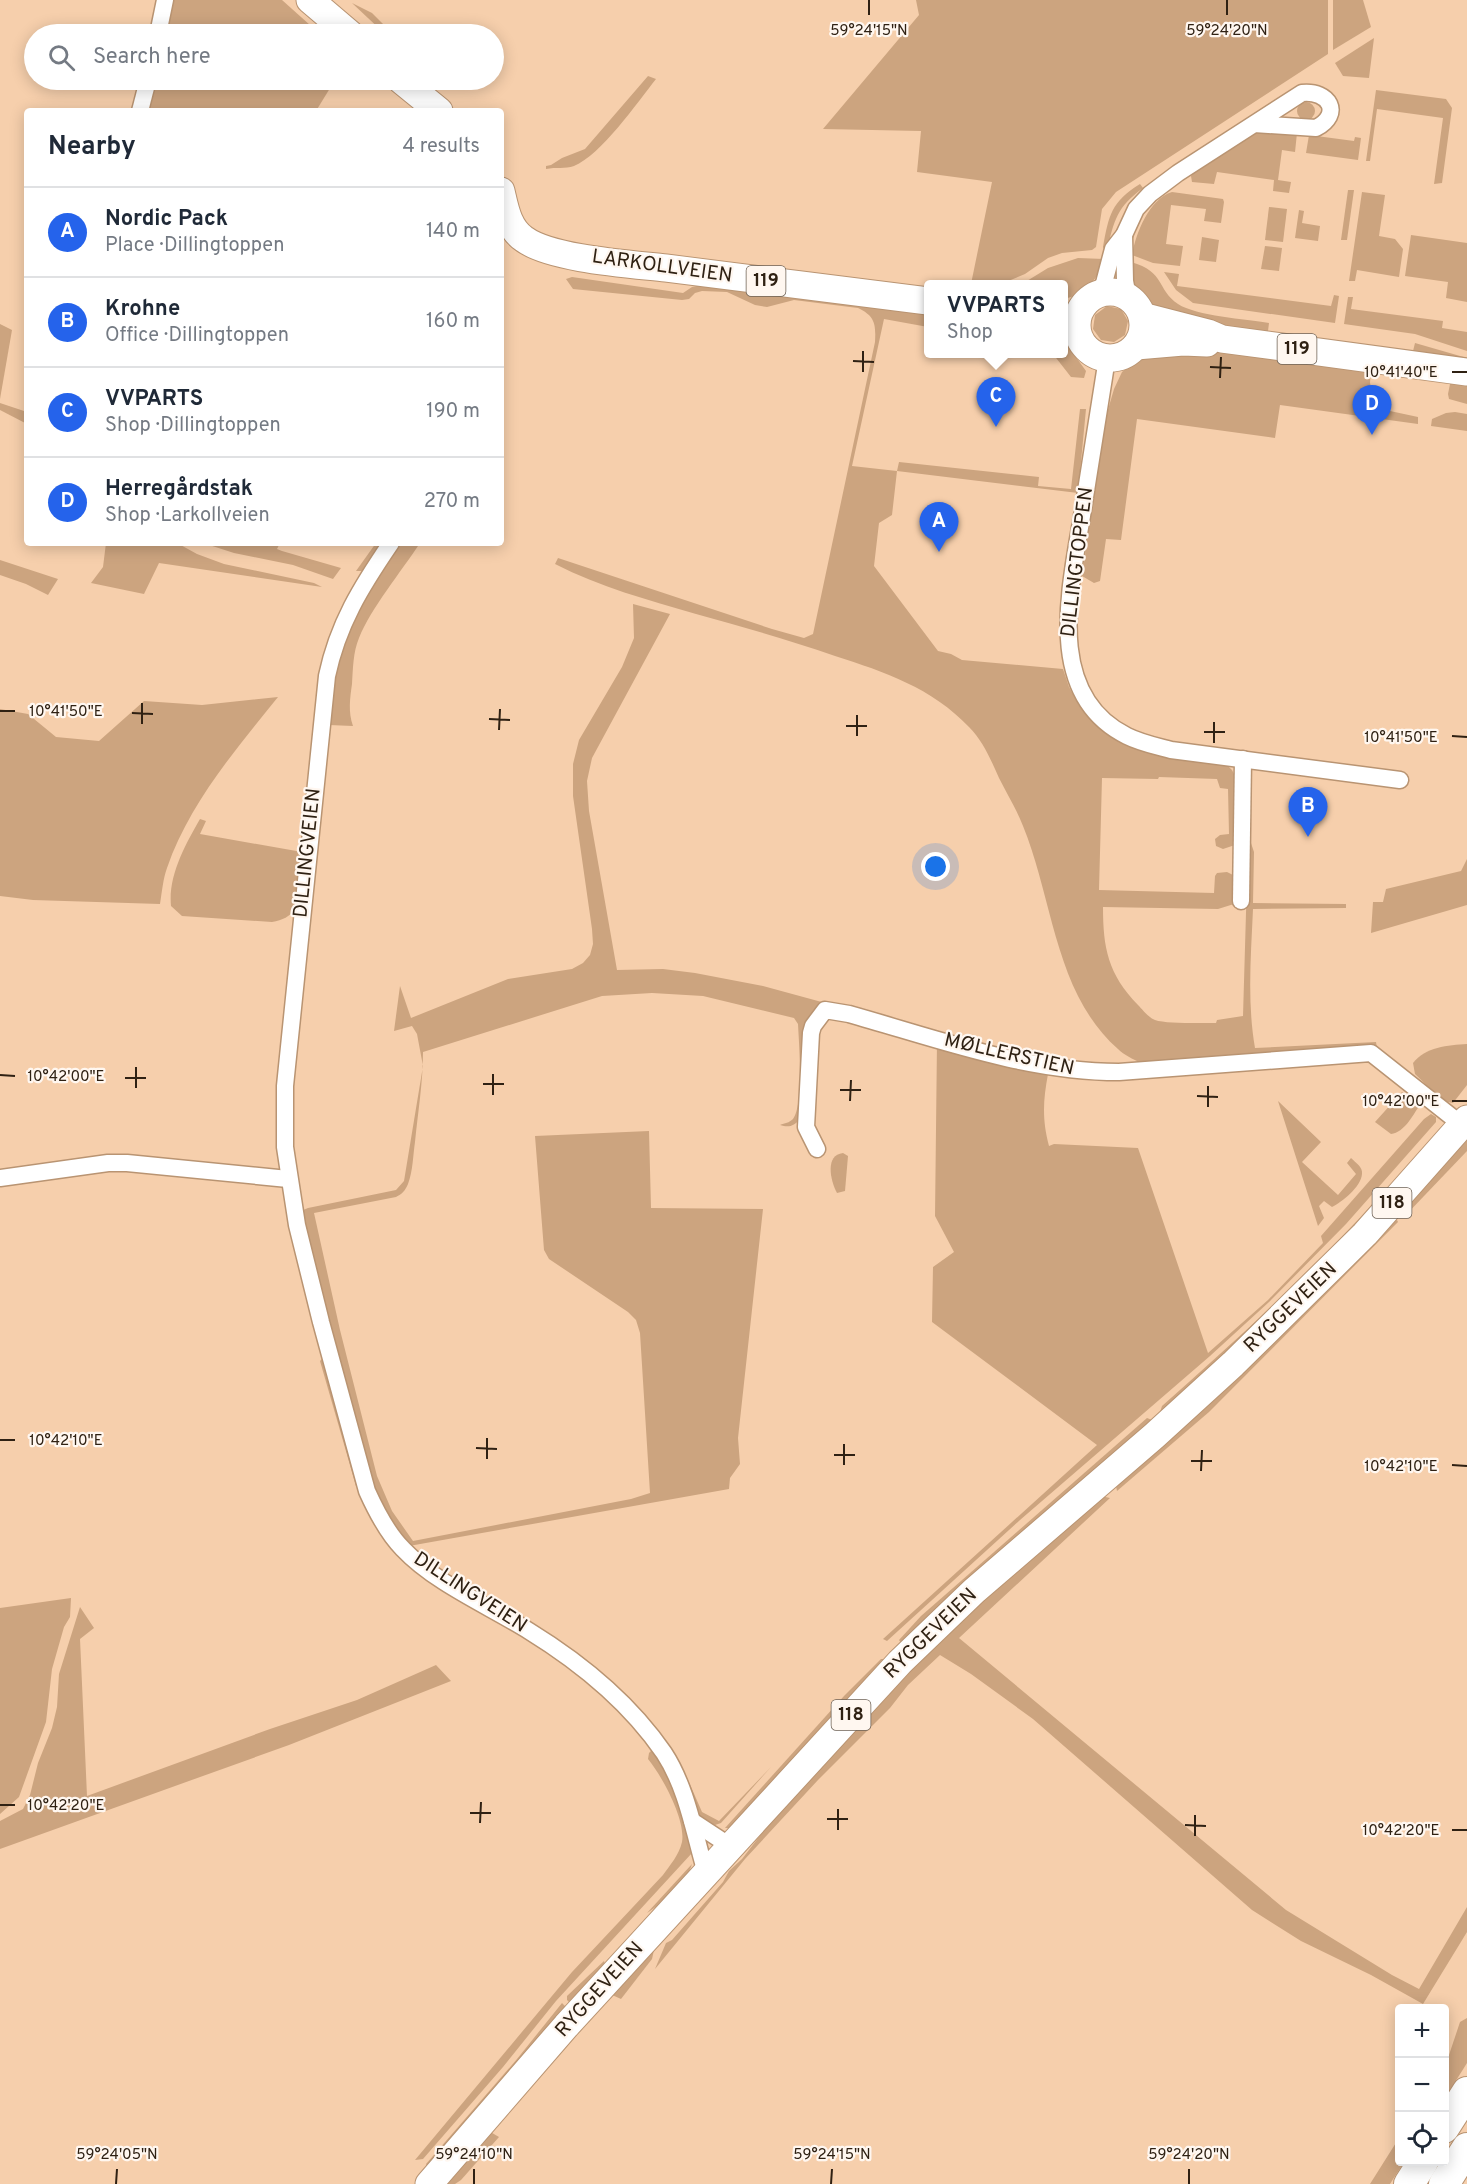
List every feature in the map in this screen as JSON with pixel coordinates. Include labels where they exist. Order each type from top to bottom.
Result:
[{"type":"highway","points":[[1449,2120],[1467,2092]]},
{"type":"highway","points":[[1444,2184],[1467,2148]]},
{"type":"highway","points":[[1409,2184],[1420,2166]]},
{"type":"main road","points":[[310,0],[338,24]]},
{"type":"main road","points":[[413,90],[435,108]]},
{"type":"main road","name":"LARKOLLVEIEN","points":[[504,206],[513,227],[523,238],[544,250],[603,260],[924,300]]},
{"type":"main road","name":"119","points":[[1098,294],[1114,292],[1135,307],[1222,339],[1467,372]]},
{"type":"main road","points":[[1098,294],[1071,319],[1086,348],[1092,353],[1107,358]]},
{"type":"main road","points":[[1135,307],[1143,332],[1136,346]]},
{"type":"main road","name":"119","points":[[1107,358],[1123,356],[1136,346],[1183,342],[1207,343],[1222,339]]},
{"type":"main road","name":"RYGGEVEIEN","points":[[429,2184],[566,2026],[900,1662],[974,1591],[1154,1436],[1233,1364],[1365,1234],[1464,1122]]},
{"type":"street","points":[[160,24],[165,0]]},
{"type":"street","points":[[141,108],[145,90]]},
{"type":"street","points":[[1098,294],[1104,282],[1113,249],[1124,235],[1136,209],[1150,194],[1178,173],[1254,124]]},
{"type":"street","points":[[1124,235],[1125,281],[1135,307]]},
{"type":"street","name":"DILLINGTOPPEN","points":[[1107,358],[1067,626],[1069,657],[1082,692],[1094,710],[1126,736],[1171,750],[1400,780]]},
{"type":"street","name":"DILLINGVEIEN","points":[[389,546],[364,582],[345,618],[332,651],[327,676],[286,1075],[285,1147],[288,1179],[297,1225],[367,1491],[376,1510],[402,1548],[427,1570],[530,1632],[578,1665],[619,1698],[634,1714],[665,1755],[674,1772],[692,1821],[706,1873]]},
{"type":"street","points":[[1241,902],[1243,759]]},
{"type":"street","name":"MØLLERSTIEN","points":[[817,1149],[806,1127],[811,1033],[813,1026],[825,1010],[849,1014],[1002,1057],[1088,1072],[1119,1072],[1371,1053],[1464,1122]]},
{"type":"street","points":[[0,1178],[118,1163],[288,1179]]},
{"type":"street","points":[[692,1821],[730,1846]]},
{"type":"shaded area","points":[[171,0],[282,0],[309,24],[167,24]]},
{"type":"shaded area","points":[[916,0],[1328,0],[1328,54],[1116,192],[1102,209],[1096,247],[1092,250],[1062,253],[1048,258],[1025,274],[1011,280],[972,280],[992,182],[917,172],[921,131],[823,129],[919,15]]},
{"type":"shaded area","points":[[1333,0],[1363,0],[1371,27],[1333,50]]},
{"type":"shaded area","points":[[352,3],[372,13],[383,24],[374,24]]},
{"type":"shaded area","points":[[1374,38],[1369,78],[1343,76],[1335,63]]},
{"type":"shaded area","points":[[648,76],[656,79],[596,151],[574,166],[546,169],[546,166],[585,149]]},
{"type":"shaded area","points":[[154,90],[329,90],[318,108],[150,108]]},
{"type":"shaded area","points":[[1376,90],[1446,99],[1452,108],[1442,183],[1434,184],[1443,118],[1377,109],[1370,161],[1366,161]]},
{"type":"shaded area","points":[[1306,102],[1312,105],[1315,111],[1312,117],[1306,120],[1300,117],[1297,111],[1300,105]]},
{"type":"shaded area","points":[[1258,131],[1297,133],[1295,152],[1282,150],[1278,180],[1291,182],[1289,193],[1273,191],[1274,180],[1217,172],[1214,184],[1192,182],[1193,173]]},
{"type":"shaded area","points":[[1309,135],[1354,141],[1355,137],[1361,138],[1358,160],[1306,153]]},
{"type":"shaded area","points":[[1140,184],[1143,188],[1127,202],[1118,215],[1107,251],[1105,251],[1103,247],[1105,236],[1113,210],[1123,197]]},
{"type":"shaded area","points":[[1348,190],[1354,190],[1347,240],[1341,240]]},
{"type":"shaded area","points":[[1172,192],[1223,199],[1221,223],[1204,221],[1206,209],[1171,205],[1166,244],[1183,246],[1180,266],[1153,263],[1132,255],[1140,227],[1150,209]]},
{"type":"shaded area","points":[[1362,192],[1385,195],[1379,236],[1395,239],[1403,249],[1399,277],[1357,270],[1355,281],[1349,281]]},
{"type":"shaded area","points":[[1269,207],[1287,209],[1283,242],[1265,240]]},
{"type":"shaded area","points":[[1299,210],[1304,211],[1302,223],[1320,226],[1318,241],[1295,238]]},
{"type":"shaded area","points":[[1411,235],[1467,243],[1467,302],[1446,298],[1448,282],[1405,276]]},
{"type":"shaded area","points":[[1202,237],[1219,240],[1216,262],[1199,260]]},
{"type":"shaded area","points":[[1265,246],[1282,248],[1279,271],[1261,269]]},
{"type":"shaded area","points":[[1078,258],[1104,259],[1090,285],[1068,298],[1068,280],[1028,280],[1048,268]]},
{"type":"shaded area","points":[[1131,262],[1150,271],[1166,293],[1178,304],[1209,314],[1269,323],[1268,331],[1237,331],[1148,304],[1132,281]]},
{"type":"shaded area","points":[[1164,272],[1179,274],[1177,286],[1331,306],[1334,295],[1339,296],[1335,323],[1193,303],[1176,290]]},
{"type":"shaded area","points":[[572,277],[683,293],[692,287],[702,285],[924,311],[924,326],[884,319],[852,466],[897,471],[892,515],[879,523],[874,566],[938,651],[962,660],[1063,669],[1069,687],[1079,705],[1103,730],[1226,764],[1236,778],[1235,845],[1223,849],[1216,846],[1215,839],[1220,835],[1229,834],[1228,789],[1220,788],[1217,779],[1102,778],[1099,890],[1214,893],[1217,873],[1227,872],[1235,876],[1234,904],[1218,909],[1103,907],[1106,948],[1120,982],[1128,994],[1155,1020],[1175,1023],[1216,1023],[1217,1020],[1243,1016],[1248,844],[1251,843],[1254,852],[1253,903],[1346,904],[1346,908],[1253,909],[1250,996],[1255,1048],[1376,1042],[1377,1048],[1141,1063],[1129,1057],[1097,1027],[1081,1001],[1068,974],[1058,944],[1021,820],[983,745],[955,713],[924,692],[872,668],[783,639],[660,604],[589,580],[555,564],[558,558],[772,629],[804,638],[813,634],[875,342],[873,321],[868,314],[858,308],[794,300],[767,307],[755,305],[727,292],[702,291],[695,293],[689,299],[682,300],[573,289],[566,279]]},
{"type":"shaded area","points":[[1348,297],[1353,297],[1351,309],[1443,321],[1442,328],[1467,332],[1467,351],[1415,334],[1344,324]]},
{"type":"shaded area","points":[[1107,306],[1121,309],[1128,321],[1125,335],[1114,342],[1101,340],[1093,329],[1095,315]]},
{"type":"shaded area","points":[[0,324],[12,330],[0,399]]},
{"type":"shaded area","points":[[1068,343],[1086,371],[1084,378],[1071,377],[1056,358],[1068,358]]},
{"type":"shaded area","points":[[1415,343],[1467,358],[1467,363],[1413,351]]},
{"type":"shaded area","points":[[1227,351],[1371,369],[1370,383],[1376,408],[1418,417],[1418,424],[1280,405],[1275,438],[1137,419],[1121,540],[1106,539],[1100,581],[1094,583],[1082,576],[1105,420],[1114,389],[1122,372],[1145,353]]},
{"type":"shaded area","points":[[1451,379],[1467,381],[1467,404],[1449,399]]},
{"type":"shaded area","points":[[0,403],[24,411],[24,422],[0,410]]},
{"type":"shaded area","points":[[1080,409],[1086,409],[1078,493],[897,471],[899,462],[1039,477],[1038,486],[1071,489]]},
{"type":"shaded area","points":[[1455,412],[1467,414],[1467,431],[1431,426],[1432,419]]},
{"type":"shaded area","points":[[106,546],[182,546],[224,564],[314,583],[322,587],[159,563],[144,594],[91,583],[103,567]]},
{"type":"shaded area","points":[[212,546],[278,546],[277,549],[282,551],[341,568],[333,579],[293,565],[234,553]]},
{"type":"shaded area","points":[[374,546],[381,546],[366,571],[356,571]]},
{"type":"shaded area","points":[[399,546],[418,546],[364,626],[357,643],[350,700],[350,716],[353,726],[329,725],[339,653],[358,609]]},
{"type":"shaded area","points":[[0,560],[58,579],[48,595],[0,575]]},
{"type":"shaded area","points":[[633,604],[670,614],[592,758],[587,781],[589,811],[617,970],[663,969],[695,973],[763,986],[829,1004],[817,1010],[800,1119],[791,1126],[780,1125],[793,1119],[799,1101],[798,1024],[794,1018],[703,996],[652,993],[602,996],[423,1052],[423,1064],[417,1034],[412,1026],[394,1031],[400,986],[411,1018],[508,979],[572,969],[583,963],[590,955],[593,944],[592,929],[573,796],[573,764],[579,740],[622,667],[634,638]]},
{"type":"shaded area","points":[[278,697],[201,799],[176,844],[167,868],[160,904],[33,900],[0,896],[0,709],[28,714],[56,737],[99,741],[144,701],[202,705]]},
{"type":"shaded area","points":[[200,819],[206,821],[200,834],[302,852],[297,908],[286,918],[272,922],[182,916],[171,906],[175,872],[183,850]]},
{"type":"shaded area","points":[[1467,859],[1467,905],[1371,933],[1373,902],[1383,902],[1386,889],[1461,871]]},
{"type":"shaded area","points":[[937,1042],[1048,1074],[1044,1110],[1049,1146],[1054,1144],[1138,1148],[1208,1353],[1268,1300],[1323,1243],[1321,1236],[1424,1119],[1431,1114],[1436,1117],[1436,1122],[1346,1224],[1269,1302],[1020,1520],[887,1641],[883,1639],[1097,1445],[932,1322],[933,1267],[954,1252],[935,1216]]},
{"type":"shaded area","points":[[1467,1044],[1467,1085],[1453,1103],[1443,1101],[1415,1074],[1413,1063],[1430,1050]]},
{"type":"shaded area","points":[[422,1069],[412,1168],[408,1184],[402,1193],[396,1197],[314,1213],[340,1330],[377,1476],[392,1511],[413,1541],[631,1499],[650,1493],[640,1333],[636,1320],[628,1312],[549,1259],[544,1250],[535,1136],[649,1131],[651,1208],[763,1209],[738,1438],[740,1464],[730,1478],[729,1489],[409,1546],[391,1525],[369,1478],[301,1211],[396,1190],[404,1181]]},
{"type":"shaded area","points":[[1402,1092],[1420,1105],[1404,1127],[1391,1134],[1375,1122]]},
{"type":"shaded area","points":[[1278,1101],[1321,1142],[1302,1162],[1338,1195],[1356,1174],[1347,1163],[1351,1158],[1361,1169],[1361,1179],[1346,1198],[1332,1207],[1324,1201],[1319,1206],[1324,1218],[1318,1226]]},
{"type":"shaded area","points":[[1467,1132],[1467,1151],[1403,1218],[1405,1206]]},
{"type":"shaded area","points":[[843,1153],[848,1156],[845,1191],[837,1193],[832,1182],[831,1163],[833,1158]]},
{"type":"shaded area","points":[[1379,1200],[1369,1215],[1163,1413],[1160,1412],[1162,1406],[1272,1307],[1375,1201]]},
{"type":"shaded area","points":[[1393,1221],[1398,1222],[1209,1412],[1117,1491],[1116,1486]]},
{"type":"shaded area","points":[[322,1359],[326,1362],[358,1480],[356,1486],[320,1361]]},
{"type":"shaded area","points":[[1147,1418],[1152,1420],[901,1643],[899,1640],[921,1616]]},
{"type":"shaded area","points":[[1101,1496],[1110,1498],[959,1638],[1286,1910],[1392,1975],[1419,1989],[1467,1907],[1467,1932],[1423,2004],[1371,1975],[1301,1941],[1252,1910],[1033,1719],[971,1674],[940,1655],[908,1685],[890,1708],[818,1780],[745,1859],[655,1969],[666,1943],[672,1940],[723,1882],[729,1871],[742,1859],[793,1793],[927,1649]]},
{"type":"shaded area","points":[[71,1598],[70,1617],[64,1627],[52,1669],[46,1722],[19,1797],[0,1814],[0,1608]]},
{"type":"shaded area","points":[[80,1607],[94,1628],[80,1639],[87,1796],[270,1729],[357,1700],[436,1665],[451,1681],[289,1745],[0,1849],[0,1821],[23,1809],[30,1795],[38,1763],[52,1728],[57,1707],[59,1674]]},
{"type":"shaded area","points":[[881,1659],[884,1659],[884,1664],[732,1828],[725,1828],[844,1696]]},
{"type":"shaded area","points":[[653,1749],[671,1778],[692,1853],[556,2001],[503,2067],[423,2159],[415,2160],[572,1972],[663,1875],[677,1856],[682,1842],[680,1822],[666,1787],[648,1759]]},
{"type":"shaded area","points":[[771,1767],[721,1823],[715,1825],[700,1817],[685,1785],[688,1780],[702,1812],[719,1821]]},
{"type":"shaded area","points":[[692,1864],[680,1885],[647,1913]]},
{"type":"shaded area","points":[[654,1950],[652,1959],[621,1999],[610,1994]]},
{"type":"shaded area","points":[[604,1961],[605,1964],[571,2004],[567,1996]]},
{"type":"shaded area","points":[[562,2003],[568,2009],[427,2166],[426,2164]]},
{"type":"shaded area","points":[[1467,2018],[1467,2063],[1449,2092],[1449,2055],[1460,2022]]},
{"type":"shaded area","points":[[487,2130],[499,2137],[461,2180],[455,2184],[442,2184]]},
{"type":"shaded area","points":[[1395,2144],[1395,2166],[1401,2166],[1390,2184],[1370,2184]]},
{"type":"place","name":"VVPARTS","points":[[996,427]]},
{"type":"place","name":"Herregårdstak","points":[[1372,435]]},
{"type":"place","name":"Nordic Pack","points":[[939,552]]},
{"type":"place","name":"Krohne","points":[[1308,837]]}]
